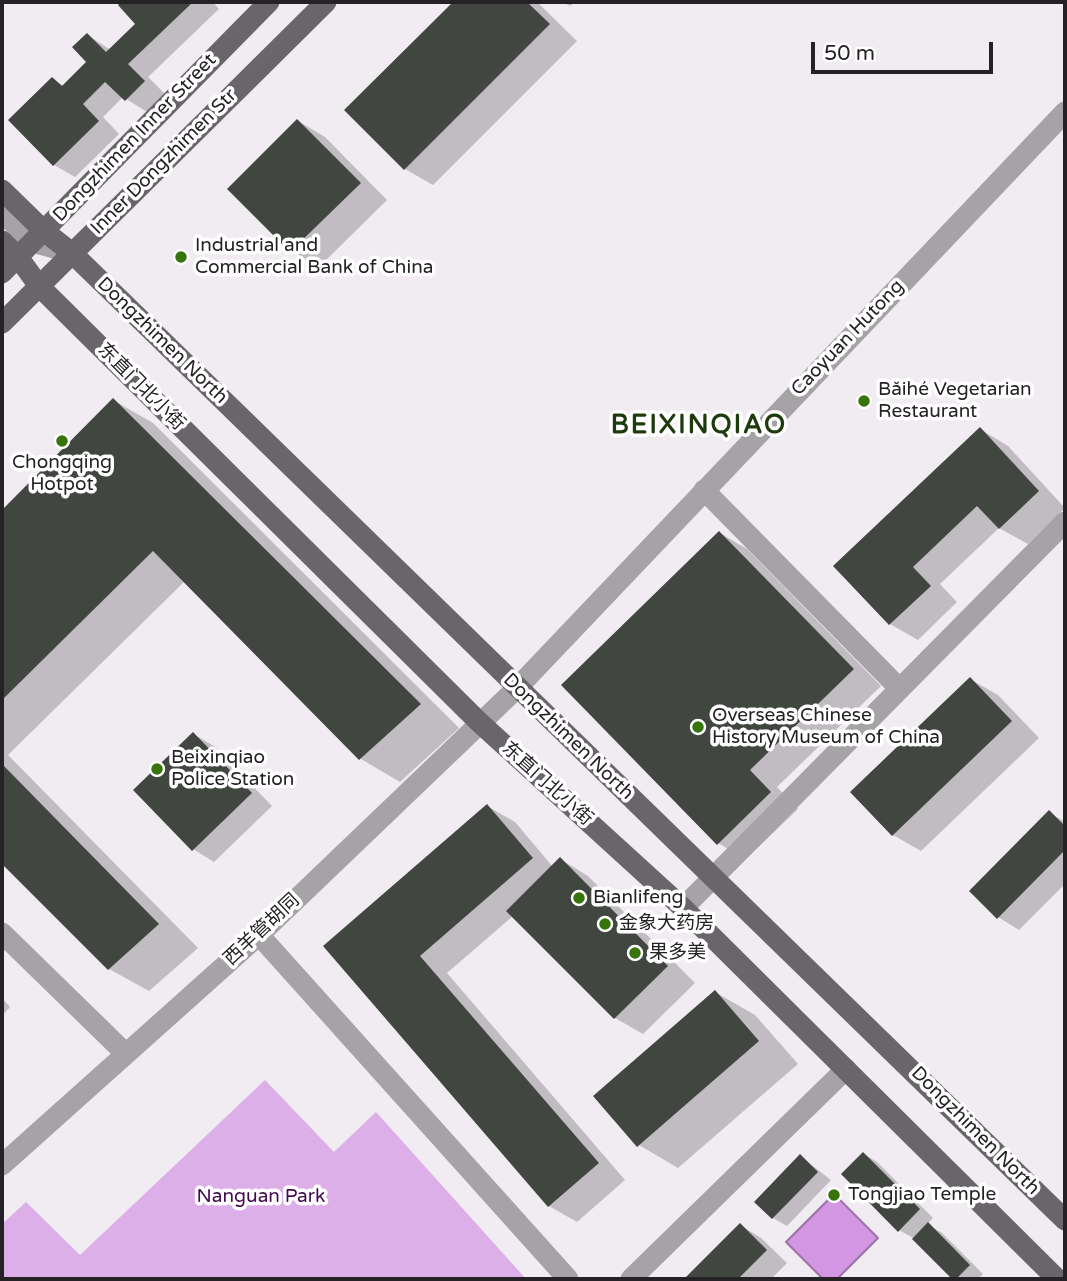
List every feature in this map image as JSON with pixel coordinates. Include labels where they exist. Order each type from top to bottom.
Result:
[{"type":"main road","name":"Dongzhimen Inner Street","points":[[2,273],[268,2]]},
{"type":"main road","name":"Inner Dongzhimen Str","points":[[2,323],[326,2]]},
{"type":"main road","points":[[2,190],[31,243]]},
{"type":"main road","points":[[2,241],[31,243]]},
{"type":"main road","name":"Dongzhimen North","points":[[31,243],[72,253],[1065,1220]]},
{"type":"main road","name":"东直门北小街","points":[[31,243],[39,286],[479,722],[683,908],[1057,1279]]},
{"type":"street","name":"Caoyuan Hutong","points":[[517,688],[1065,112]]},
{"type":"street","points":[[2,212],[31,243]]},
{"type":"street","points":[[704,490],[900,689]]},
{"type":"street","points":[[683,908],[1065,522]]},
{"type":"street","name":"西羊管胡同","points":[[2,1165],[259,935],[517,688]]},
{"type":"street","points":[[2,933],[126,1054]]},
{"type":"street","points":[[259,935],[568,1279]]},
{"type":"street","points":[[631,1279],[846,1069]]},
{"type":"green space","name":"Nanguan Park","points":[[265,1080],[334,1152],[376,1112],[526,1279],[2,1279],[2,1224],[26,1202],[80,1255]]},
{"type":"shaded area","points":[[834,1194],[878,1238],[837,1279],[823,1279],[786,1242]]},
{"type":"building","points":[[121,2],[193,2],[128,64],[145,81],[125,101],[105,82],[83,104],[99,121],[53,166],[8,120],[52,77],[62,86],[86,62],[72,47],[87,33],[106,52],[135,24],[118,5]]},
{"type":"building","points":[[453,2],[527,2],[550,24],[404,170],[344,110]]},
{"type":"building","points":[[297,119],[361,183],[290,252],[227,189]]},
{"type":"building","points":[[113,398],[421,704],[359,760],[153,551],[2,700],[2,510]]},
{"type":"building","points":[[980,427],[1039,491],[999,529],[977,506],[913,567],[931,586],[889,625],[833,566]]},
{"type":"building","name":"Overseas Chinese History Museum of China","points":[[719,531],[854,669],[750,770],[771,792],[717,845],[561,685]]},
{"type":"building","points":[[970,677],[1012,721],[892,836],[850,792]]},
{"type":"building","points":[[193,732],[252,793],[192,851],[133,790]]},
{"type":"building","points":[[2,764],[159,924],[108,970],[2,864]]},
{"type":"building","points":[[487,804],[533,858],[420,956],[599,1163],[548,1207],[323,946]]},
{"type":"building","points":[[1049,810],[1065,826],[1065,850],[997,919],[969,891]]},
{"type":"building","points":[[560,857],[668,966],[614,1019],[506,911]]},
{"type":"building","points":[[715,990],[759,1041],[637,1147],[593,1096]]},
{"type":"building","points":[[863,1152],[920,1209],[898,1232],[841,1174]]},
{"type":"building","points":[[800,1154],[818,1172],[772,1219],[754,1202]]},
{"type":"building","points":[[928,1222],[970,1265],[956,1279],[952,1279],[912,1239]]},
{"type":"building","points":[[740,1223],[767,1250],[738,1279],[684,1279]]},
{"type":"place","name":"Industrial and Commercial Bank of China","points":[[181,257]]},
{"type":"place","name":"Bǎihé Vegetarian Restaurant","points":[[864,401]]},
{"type":"place","name":"Chongqing Hotpot","points":[[62,441]]},
{"type":"place","name":"Overseas Chinese History Museum of China","points":[[698,727]]},
{"type":"place","name":"Beixinqiao Police Station","points":[[157,769]]},
{"type":"place","name":"Bianlifeng","points":[[579,898]]},
{"type":"place","name":"金象大药房","points":[[605,924]]},
{"type":"place","name":"果多美","points":[[635,953]]},
{"type":"place","name":"Tongjiao Temple","points":[[834,1195]]},
{"type":"district","name":"BEIXINQIAO","points":[[699,426]]}]
